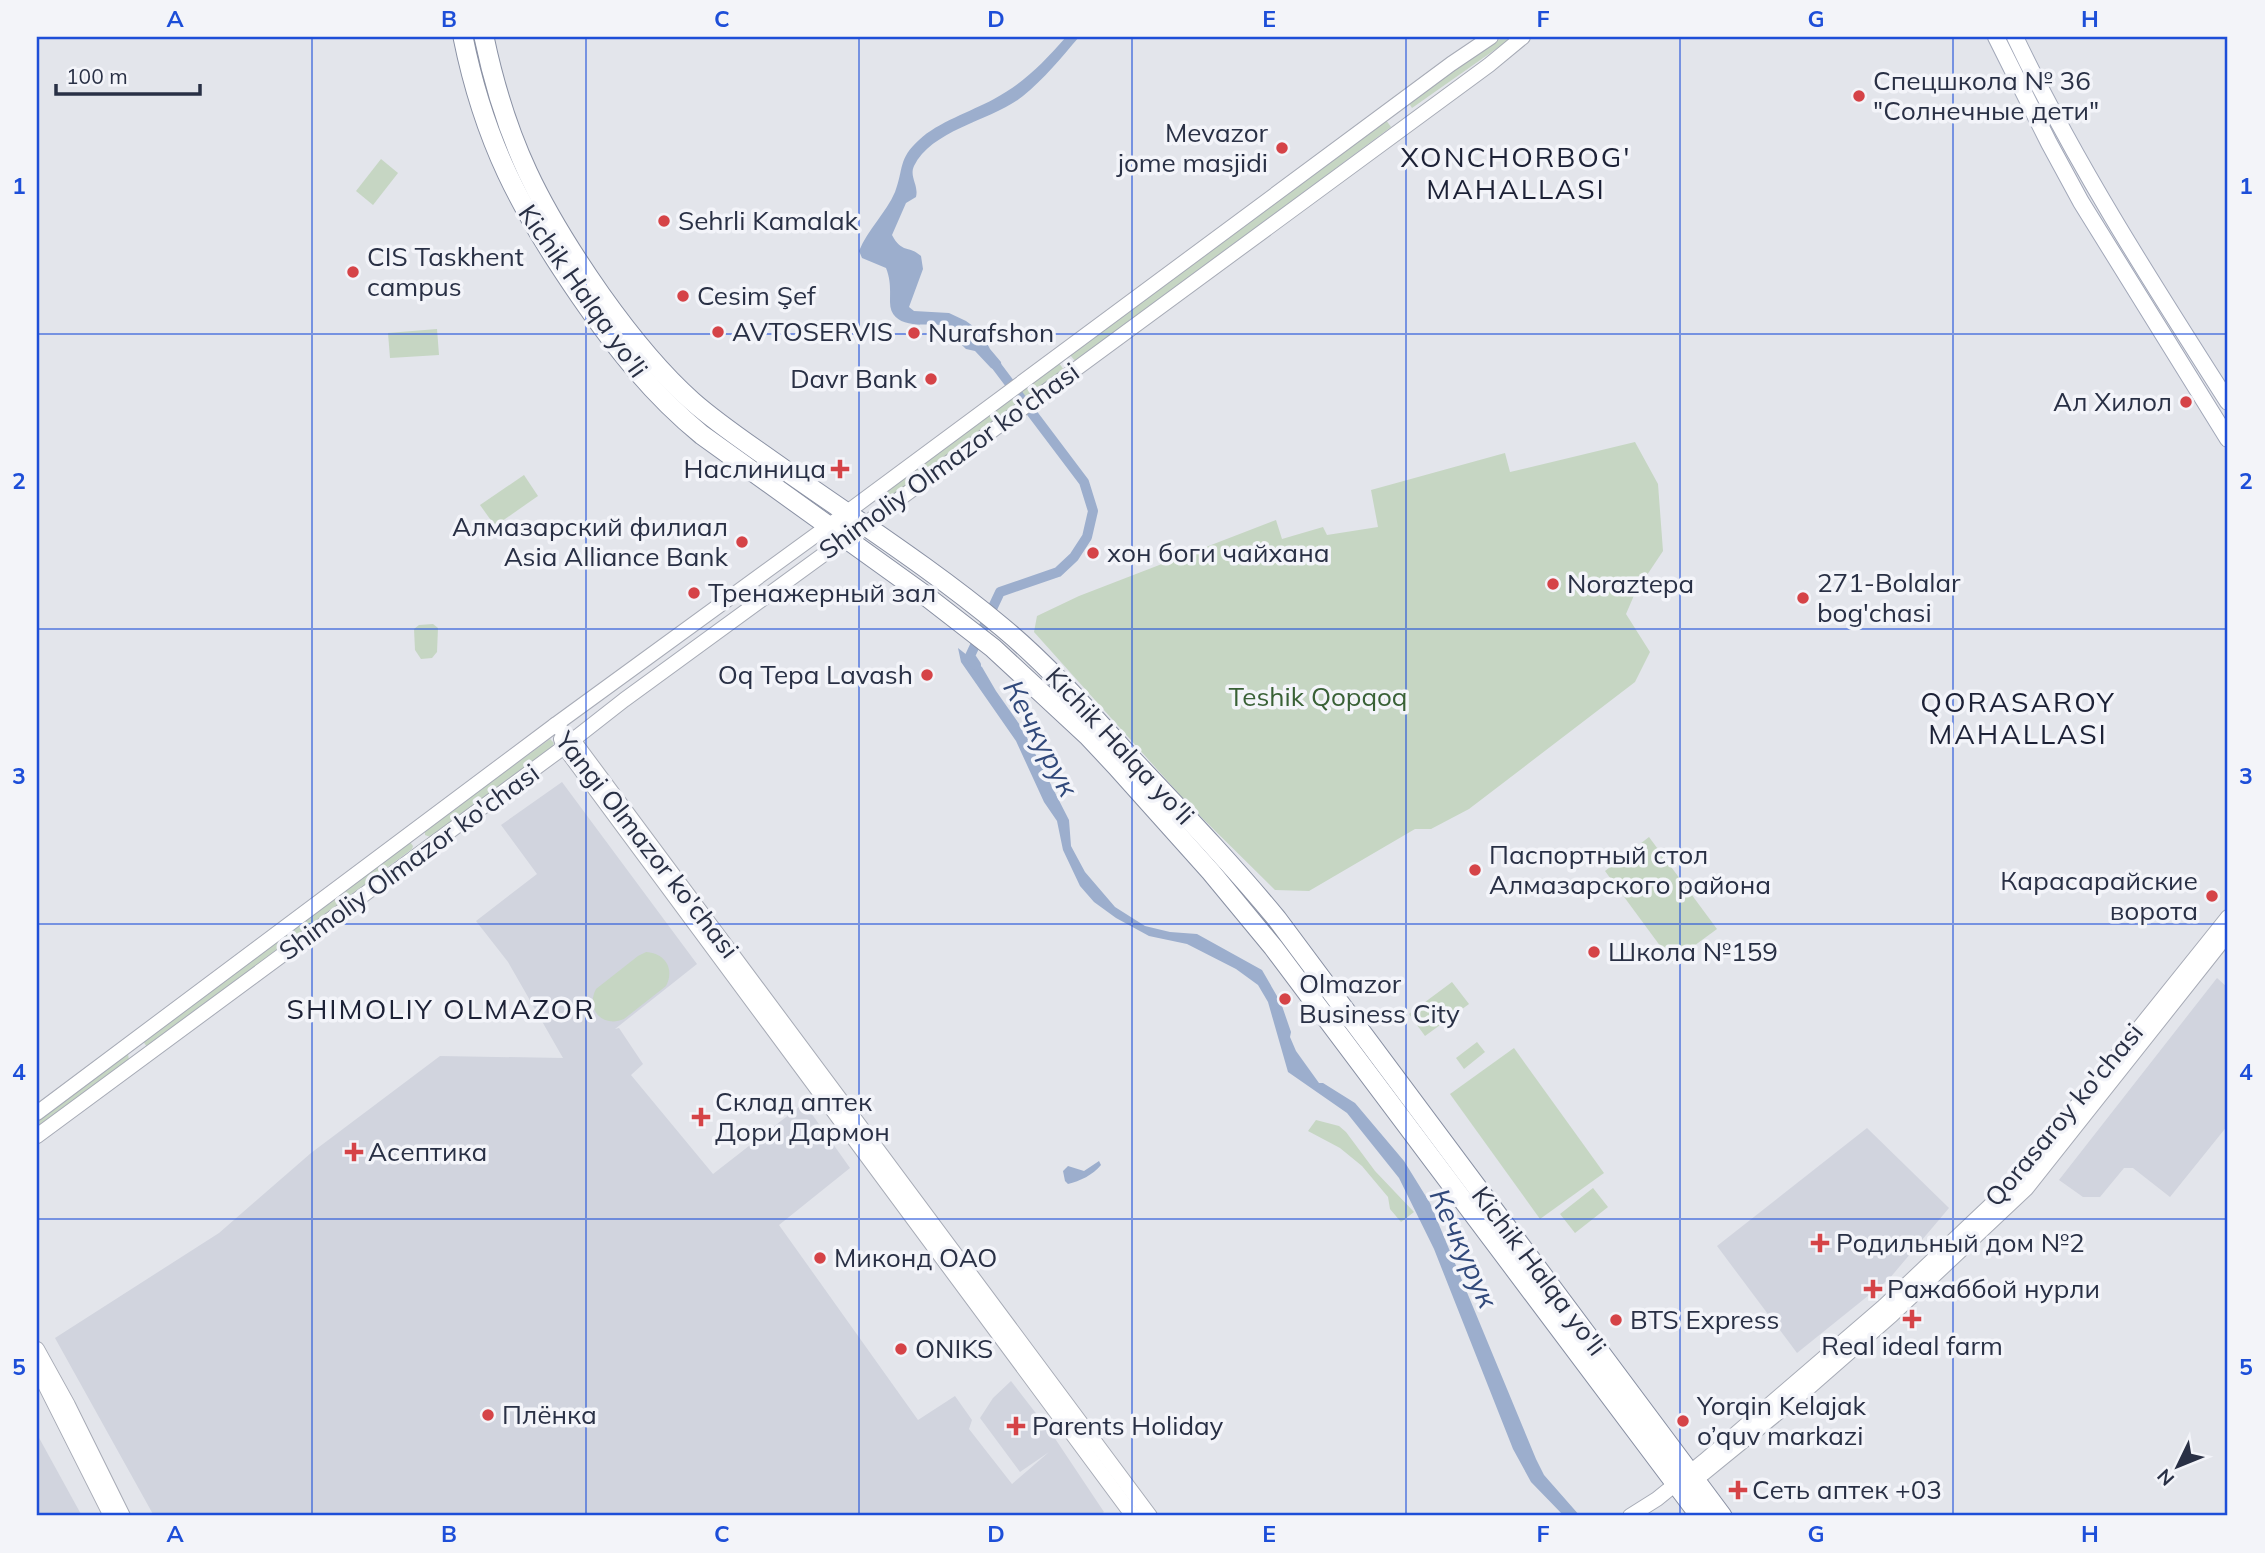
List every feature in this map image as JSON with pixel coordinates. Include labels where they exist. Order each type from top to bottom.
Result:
[{"type":"highway","name":"Kichik Halqa yo'li","points":[[463,37],[486,124],[508,178],[533,226],[598,323],[646,383],[680,416],[965,626],[1087,736],[1243,909],[1685,1482],[1722,1516]]},
{"type":"highway","name":"Kichik Halqa yo'li","points":[[484,37],[500,104],[526,172],[554,225],[616,315],[657,366],[692,401],[734,434],[919,562],[1004,628],[1075,697],[1223,855],[1277,919],[1685,1482],[1700,1516]]},
{"type":"main road","name":"Shimoliy Olmazor ko'chasi","points":[[37,1113],[555,725],[1490,37]]},
{"type":"main road","name":"Shimoliy Olmazor ko'chasi","points":[[37,1136],[569,744],[624,700],[1489,65],[1523,37]]},
{"type":"main road","points":[[1996,37],[2031,108],[2102,237],[2226,428]]},
{"type":"main road","points":[[2015,37],[2083,169],[2126,243],[2228,402]]},
{"type":"main road","points":[[2031,108],[2041,109],[2047,101]]},
{"type":"main road","name":"Yangi Olmazor ko'chasi","points":[[555,725],[1133,1516]]},
{"type":"main road","name":"Yangi Olmazor ko'chasi","points":[[569,744],[1150,1516]]},
{"type":"main road","points":[[413,831],[427,849]]},
{"type":"main road","name":"Qorasaroy ko'chasi","points":[[1648,1516],[1884,1306],[2017,1180],[2228,917]]},
{"type":"main road","name":"Qorasaroy ko'chasi","points":[[1630,1516],[1685,1482],[1812,1385],[1892,1315],[2026,1189],[2228,934]]},
{"type":"main road","points":[[131,1043],[142,1058]]},
{"type":"main road","points":[[37,1349],[123,1516]]},
{"type":"main road","points":[[37,1369],[111,1516]]},
{"type":"shaded area","points":[[562,782],[697,964],[615,1029],[619,1028],[643,1064],[631,1075],[713,1174],[804,1103],[850,1168],[779,1225],[918,1420],[955,1396],[972,1420],[969,1429],[1012,1484],[1049,1452],[1020,1472],[980,1418],[993,1398],[1011,1381],[1052,1434],[1104,1512],[1099,1516],[154,1516],[55,1338],[219,1233],[311,1153],[440,1056],[563,1058],[508,962],[476,921],[537,874],[501,825]]},
{"type":"shaded area","points":[[2217,978],[2228,988],[2228,1125],[2170,1197],[2133,1168],[2124,1168],[2100,1197],[2083,1197],[2059,1180]]},
{"type":"shaded area","name":"Родильный дом №2","points":[[1867,1128],[1949,1208],[1889,1279],[1797,1353],[1717,1246]]},
{"type":"shaded area","points":[[38,1436],[82,1516],[37,1516]]},
{"type":"green space","points":[[1503,37],[1513,37],[1412,108],[1408,102]]},
{"type":"green space","points":[[1386,120],[1391,127],[1076,362],[1070,355]]},
{"type":"green space","points":[[381,159],[398,173],[373,205],[356,191]]},
{"type":"green space","points":[[437,329],[439,355],[390,358],[388,333]]},
{"type":"green space","points":[[1059,363],[1064,370],[889,499],[884,492]]},
{"type":"green space","name":"Teshik Qopqoq","points":[[1635,442],[1658,484],[1663,551],[1635,593],[1626,614],[1650,652],[1635,682],[1469,809],[1431,829],[1415,829],[1309,891],[1275,890],[1190,806],[1034,632],[1037,616],[1079,596],[1276,520],[1282,539],[1323,527],[1327,535],[1378,527],[1371,490],[1505,453],[1510,472]]},
{"type":"green space","points":[[524,475],[538,496],[495,526],[480,505]]},
{"type":"green space","points":[[433,624],[438,628],[437,652],[432,658],[421,659],[415,650],[414,629],[419,625]]},
{"type":"green space","points":[[550,739],[554,743],[552,747],[430,837],[425,835],[425,830]]},
{"type":"green space","points":[[1649,837],[1717,929],[1672,962],[1605,871]]},
{"type":"green space","points":[[410,842],[412,849],[147,1047],[143,1041]]},
{"type":"green space","points":[[646,952],[658,955],[669,968],[666,986],[624,1019],[603,1019],[594,1010],[593,997],[596,989]]},
{"type":"green space","points":[[1452,982],[1469,1004],[1425,1036],[1409,1014]]},
{"type":"green space","points":[[1477,1042],[1485,1052],[1464,1069],[1456,1058]]},
{"type":"green space","points":[[1514,1048],[1604,1173],[1540,1219],[1450,1094]]},
{"type":"green space","points":[[128,1054],[129,1060],[37,1128],[37,1120]]},
{"type":"green space","points":[[1316,1120],[1339,1126],[1346,1132],[1375,1171],[1414,1212],[1401,1222],[1390,1209],[1388,1197],[1362,1166],[1340,1148],[1308,1131]]},
{"type":"green space","points":[[1593,1188],[1608,1207],[1575,1233],[1560,1214]]},
{"type":"water","points":[[1066,37],[1079,37],[1023,96],[949,134],[923,153],[913,170],[916,197],[906,203],[892,235],[899,245],[921,256],[923,269],[909,307],[914,311],[949,313],[966,321],[981,332],[1001,362],[1002,373],[991,368],[975,351],[966,349],[941,325],[909,323],[895,317],[891,311],[886,268],[862,258],[859,251],[891,200],[905,158],[912,147],[935,128],[1015,86],[1041,64]]},
{"type":"water","points":[[958,648],[982,667],[1022,728],[1069,820],[1071,846],[1085,872],[1115,907],[1145,926],[1170,932],[1197,934],[1262,970],[1281,1003],[1296,1051],[1319,1083],[1355,1103],[1404,1161],[1430,1203],[1536,1459],[1544,1475],[1580,1516],[1564,1516],[1531,1482],[1513,1449],[1434,1249],[1399,1178],[1347,1113],[1288,1072],[1268,1002],[1258,985],[1236,969],[1187,944],[1149,936],[1116,918],[1094,902],[1080,886],[1063,850],[1057,821],[1044,802],[1016,741],[961,662]]},
{"type":"water","points":[[1099,1161],[1101,1165],[1086,1177],[1068,1184],[1065,1181],[1063,1171],[1068,1166],[1084,1171]]},
{"type":"waterway","name":"Кечкурук","points":[[976,665],[970,656],[1000,592],[1058,572],[1074,557],[1087,537],[1093,511],[1084,482],[995,364]]},
{"type":"place","name":"Спецшкола № 36 \"Солнечные дети\"","points":[[1859,96]]},
{"type":"place","name":"Mevazor jome masjidi","points":[[1282,148]]},
{"type":"place","name":"Sehrli Kamalak","points":[[664,221]]},
{"type":"place","name":"CIS Taskhent campus","points":[[353,272]]},
{"type":"place","name":"Cesim Şef","points":[[683,296]]},
{"type":"place","name":"AVTOSERVIS","points":[[718,332]]},
{"type":"place","name":"Nurafshon","points":[[914,333]]},
{"type":"place","name":"Davr Bank","points":[[931,379]]},
{"type":"place","name":"Ал Хилол","points":[[2186,402]]},
{"type":"place","name":"Наслиница","points":[[840,469]]},
{"type":"place","name":"Алмазарский филиал Asia Alliance Bank","points":[[742,542]]},
{"type":"place","name":"хон боги чайхана","points":[[1093,553]]},
{"type":"place","name":"Noraztepa","points":[[1553,584]]},
{"type":"place","name":"Тренажерный зал","points":[[694,593]]},
{"type":"place","name":"271-Bolalar bog'chasi","points":[[1803,598]]},
{"type":"place","name":"Oq Tepa Lavash","points":[[927,675]]},
{"type":"place","name":"Паспортный стол Алмазарского района","points":[[1475,870]]},
{"type":"place","name":"Карасарайские ворота","points":[[2212,896]]},
{"type":"place","name":"Школа №159","points":[[1594,952]]},
{"type":"place","name":"Olmazor Business City","points":[[1285,999]]},
{"type":"place","name":"Склад аптек Дори Дармон","points":[[701,1117]]},
{"type":"place","name":"Асептика","points":[[354,1152]]},
{"type":"place","name":"Родильный дом №2","points":[[1820,1243]]},
{"type":"place","name":"Миконд ОАО","points":[[820,1258]]},
{"type":"place","name":"Ражаббой нурли","points":[[1873,1289]]},
{"type":"place","name":"Real ideal farm","points":[[1912,1319]]},
{"type":"place","name":"BTS Express","points":[[1616,1320]]},
{"type":"place","name":"ONIKS","points":[[901,1349]]},
{"type":"place","name":"Плёнка","points":[[488,1415]]},
{"type":"place","name":"Yorqin Kelajak o’quv markazi","points":[[1683,1421]]},
{"type":"place","name":"Parents Holiday","points":[[1016,1426]]},
{"type":"place","name":"Сеть аптек +03","points":[[1738,1490]]},
{"type":"district","name":"XONCHORBOG' MAHALLASI","points":[[1516,173]]},
{"type":"district","name":"QORASAROY MAHALLASI","points":[[2018,718]]},
{"type":"district","name":"SHIMOLIY OLMAZOR","points":[[441,1009]]}]
